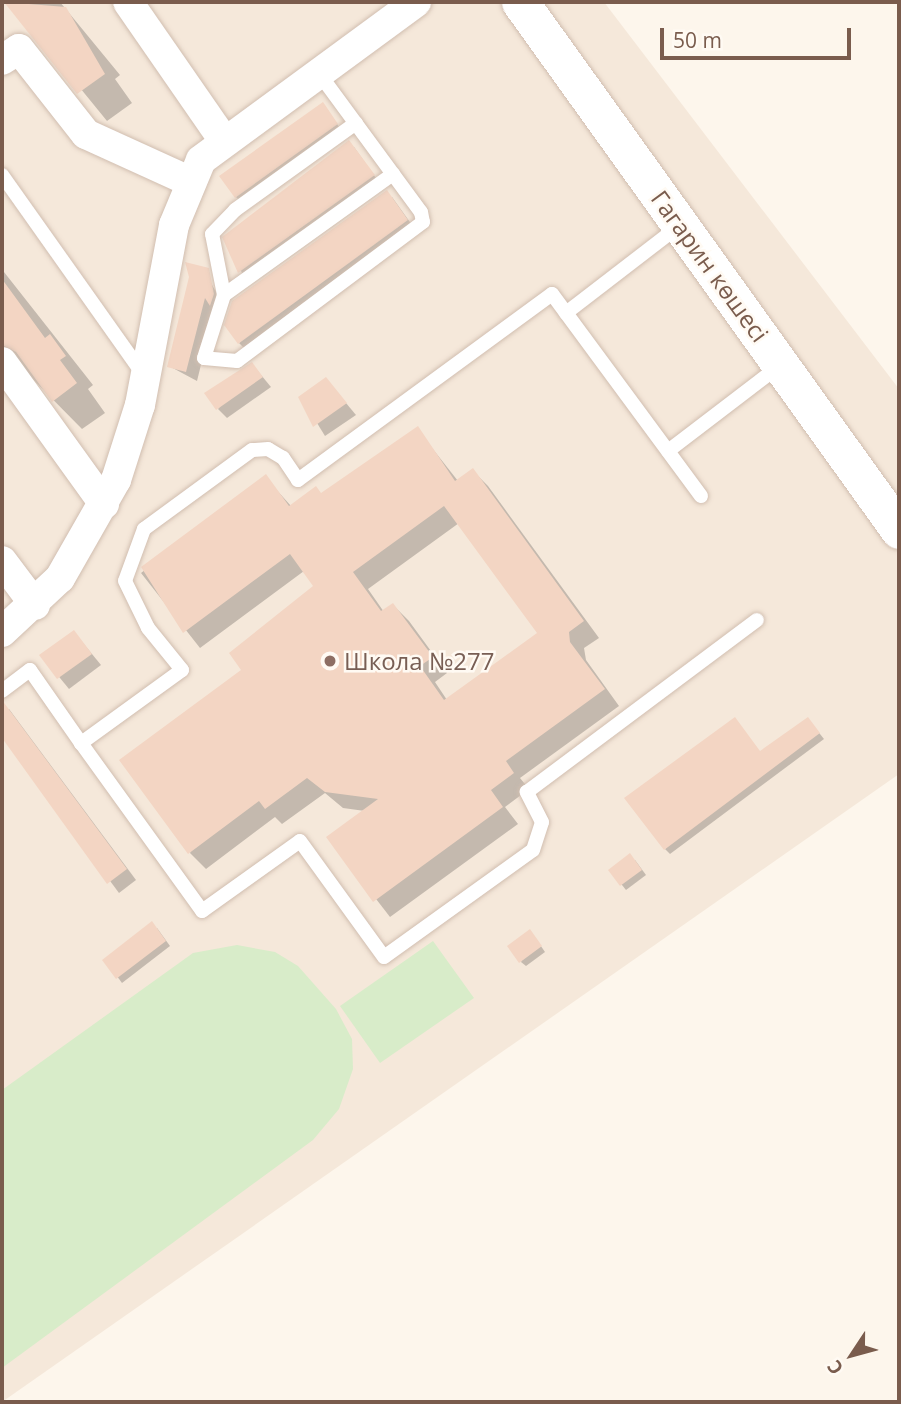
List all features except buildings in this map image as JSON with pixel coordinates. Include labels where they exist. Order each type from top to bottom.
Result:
[{"type":"street","points":[[128,2],[223,139]]},
{"type":"street","points":[[2,632],[35,605],[86,542],[104,504],[139,405],[143,374],[189,181],[223,139],[416,2]]},
{"type":"street","name":"Гагарин көшесі","points":[[520,2],[899,530]]},
{"type":"street","points":[[2,60],[19,48],[86,134],[189,181]]},
{"type":"street","points":[[2,362],[104,504]]},
{"type":"street","points":[[2,561],[35,605]]},
{"type":"lane","points":[[318,72],[421,212],[417,232],[237,361],[212,363],[201,351],[224,295],[393,174]]},
{"type":"lane","points":[[224,295],[212,234],[235,210],[355,123]]},
{"type":"lane","points":[[2,176],[143,374]]},
{"type":"lane","points":[[566,313],[680,225]]},
{"type":"lane","points":[[81,743],[182,670],[148,628],[125,581],[144,529],[252,450],[268,449],[283,458],[298,480],[552,294],[701,496]]},
{"type":"lane","points":[[667,451],[780,365]]},
{"type":"lane","points":[[2,691],[30,670],[202,911],[300,841],[384,957],[533,850],[542,822],[527,793],[757,620]]},
{"type":"shaded area","points":[[2,2],[604,2],[899,389],[899,774],[2,1402]]},
{"type":"green space","points":[[433,941],[474,998],[380,1063],[340,1006]]},
{"type":"green space","points":[[237,945],[275,952],[298,966],[336,1009],[352,1039],[353,1069],[339,1109],[313,1140],[2,1368],[2,1090],[193,953]]},
{"type":"place","name":"Школа №277","points":[[330,661]]}]
